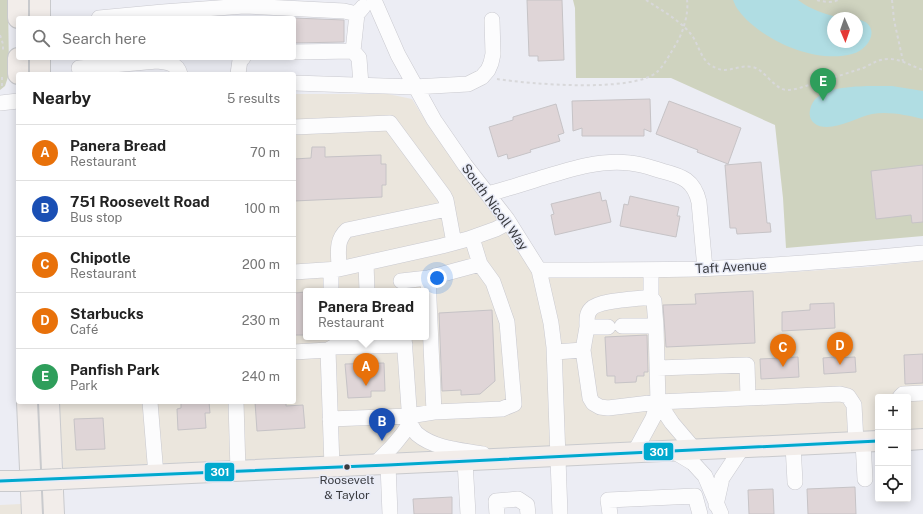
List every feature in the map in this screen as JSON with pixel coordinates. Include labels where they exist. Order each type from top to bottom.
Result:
[{"type":"main road","points":[[18,0],[18,16]]},
{"type":"main road","points":[[40,0],[40,16]]},
{"type":"main road","points":[[18,60],[18,72]]},
{"type":"main road","points":[[40,60],[40,72]]},
{"type":"main road","points":[[27,404],[32,514]]},
{"type":"main road","points":[[49,404],[54,514]]},
{"type":"main road","points":[[911,440],[923,439]]},
{"type":"main road","points":[[9,481],[62,480],[866,442]]},
{"type":"street","points":[[361,85],[359,58],[353,51],[356,14],[362,8],[375,2]]},
{"type":"street","name":"South Nicoll Way","points":[[375,2],[395,49],[414,87],[445,138],[509,222],[539,270],[551,323],[554,352],[560,514]]},
{"type":"street","points":[[123,16],[244,6],[337,10],[356,14]]},
{"type":"street","points":[[296,83],[414,87],[468,84],[482,77],[488,70],[491,63],[493,54],[492,20]]},
{"type":"street","points":[[296,52],[353,51]]},
{"type":"street","points":[[238,72],[240,60]]},
{"type":"street","points":[[79,67],[157,61],[170,62],[179,69],[180,72]]},
{"type":"street","points":[[0,103],[16,101]]},
{"type":"street","points":[[296,127],[390,123],[444,196],[454,243]]},
{"type":"street","points":[[488,194],[580,166],[596,164],[641,164],[674,174],[685,178],[692,184],[697,192],[705,268]]},
{"type":"street","points":[[332,288],[339,242],[342,235],[347,230],[447,209]]},
{"type":"street","points":[[296,272],[335,269],[400,256],[472,238],[496,229],[509,222]]},
{"type":"street","points":[[330,419],[410,420],[434,412],[502,409],[514,404],[508,322],[493,282],[480,264],[472,238]]},
{"type":"street","name":"Taft Avenue","points":[[539,270],[651,270],[705,268],[814,263],[923,253]]},
{"type":"street","points":[[400,256],[402,286],[480,264]]},
{"type":"street","points":[[366,263],[367,288]]},
{"type":"street","points":[[634,453],[652,418],[658,402],[656,326],[654,301],[651,297],[651,270]]},
{"type":"street","points":[[428,278],[428,288]]},
{"type":"street","points":[[651,297],[607,302],[591,308],[588,314],[583,350],[590,398],[593,403],[600,407],[608,408],[658,402],[840,394],[848,396],[854,405],[866,442],[864,479]]},
{"type":"street","points":[[429,300],[434,412]]},
{"type":"street","points":[[587,327],[656,326]]},
{"type":"street","points":[[296,352],[331,345],[404,341],[410,420],[415,433],[430,442],[448,448],[511,459]]},
{"type":"street","points":[[331,345],[330,419],[332,467]]},
{"type":"street","points":[[554,352],[583,350]]},
{"type":"street","points":[[657,368],[747,365],[748,398]]},
{"type":"street","points":[[903,394],[923,393]]},
{"type":"street","points":[[658,402],[672,423],[694,450]]},
{"type":"street","points":[[150,404],[156,475]]},
{"type":"street","points":[[236,404],[238,471]]},
{"type":"street","points":[[390,514],[380,465],[404,434],[410,420]]},
{"type":"street","points":[[793,445],[795,482]]},
{"type":"street","points":[[719,509],[722,478],[742,448]]},
{"type":"street","points":[[673,451],[693,463],[705,476],[719,509]]},
{"type":"street","points":[[465,461],[468,514]]},
{"type":"street","points":[[610,514],[608,500],[695,496],[700,514]]},
{"type":"street","points":[[497,514],[496,501],[518,500],[527,504],[528,514]]},
{"type":"path","points":[[646,0],[683,26],[690,33],[699,45],[701,55],[708,63],[722,70],[754,67],[779,87],[786,90],[800,88],[865,67],[875,61],[888,59],[903,60],[923,70]]},
{"type":"path","points":[[482,77],[518,82],[560,84],[604,85],[638,81],[657,72],[682,34],[688,6],[687,0]]},
{"type":"path","points":[[817,0],[824,2],[838,0]]},
{"type":"path","points":[[892,0],[894,20],[903,60]]},
{"type":"shaded area","points":[[296,94],[388,94],[412,99],[428,125],[512,237],[533,273],[638,277],[745,275],[867,267],[923,261],[923,429],[911,429],[911,394],[875,394],[875,431],[63,468],[59,404],[296,404]]},
{"type":"shaded area","points":[[21,504],[22,514],[0,514],[0,505]]},
{"type":"green space","points":[[0,0],[8,0],[9,74],[5,86],[0,90]]},
{"type":"green space","points":[[573,0],[923,0],[923,236],[786,248],[783,198],[775,125],[671,78],[576,78],[575,8]]},
{"type":"water","points":[[733,0],[798,0],[827,14],[827,48],[863,48],[852,54],[822,56],[790,47],[761,31],[749,22],[736,7]]},
{"type":"water","points":[[863,21],[869,26],[871,31],[869,42],[863,48]]},
{"type":"water","points":[[867,86],[892,86],[923,91],[923,119],[898,114],[878,113],[843,124],[827,127],[820,126],[812,120],[810,110],[813,102],[818,97],[833,90]]},
{"type":"building","points":[[527,0],[562,0],[564,60],[538,61],[538,56],[529,56]]},
{"type":"building","points":[[296,18],[344,20],[344,42],[296,43]]},
{"type":"building","points":[[650,99],[651,132],[644,129],[644,136],[582,136],[582,128],[573,131],[572,101]]},
{"type":"building","points":[[669,101],[741,128],[728,164],[697,152],[698,150],[656,134]]},
{"type":"building","points":[[556,104],[564,133],[558,135],[560,141],[530,150],[531,152],[508,159],[507,154],[498,157],[489,127],[513,120],[513,117]]},
{"type":"building","points":[[312,147],[325,147],[325,157],[381,155],[381,164],[386,164],[386,185],[382,185],[382,197],[296,201],[296,159],[311,158]]},
{"type":"building","points":[[761,162],[767,223],[770,223],[771,232],[737,234],[736,228],[730,228],[725,165]]},
{"type":"building","points":[[923,165],[923,222],[912,223],[911,215],[876,219],[871,171]]},
{"type":"building","points":[[600,192],[602,201],[606,200],[611,222],[555,235],[551,215],[554,214],[551,204]]},
{"type":"building","points":[[630,196],[679,207],[677,216],[680,216],[676,237],[620,226],[624,204],[628,205]]},
{"type":"building","points":[[753,291],[755,343],[666,347],[663,305],[696,304],[695,294]]},
{"type":"building","points":[[303,292],[303,335],[296,335],[296,293]]},
{"type":"building","points":[[834,303],[835,328],[782,331],[782,312],[810,310],[810,304]]},
{"type":"building","points":[[492,310],[495,381],[480,394],[461,395],[461,390],[442,391],[439,313]]},
{"type":"building","points":[[647,335],[648,372],[644,372],[644,376],[637,376],[636,382],[615,383],[615,376],[607,376],[605,337]]},
{"type":"building","points":[[923,354],[923,383],[905,384],[904,355]]},
{"type":"building","points":[[798,357],[799,377],[761,379],[760,359]]},
{"type":"building","points":[[855,357],[856,372],[824,374],[823,358]]},
{"type":"building","points":[[384,363],[385,391],[371,391],[371,397],[348,398],[345,364]]},
{"type":"building","points":[[181,404],[209,404],[210,413],[205,413],[206,428],[178,430],[177,409],[181,408]]},
{"type":"building","points":[[255,404],[286,404],[286,406],[303,405],[305,428],[257,431]]},
{"type":"building","points":[[103,418],[105,449],[76,450],[74,419]]},
{"type":"building","points":[[855,487],[856,514],[808,514],[807,489]]},
{"type":"building","points":[[773,489],[774,514],[749,514],[748,490]]},
{"type":"building","points":[[452,497],[452,514],[414,514],[413,499]]},
{"type":"transit line","name":"301","points":[[0,481],[388,465],[875,441]]},
{"type":"place","name":"Panfish Park","points":[[823,101]]},
{"type":"place","name":"Starbucks","points":[[840,365]]},
{"type":"place","name":"Chipotle","points":[[783,367]]},
{"type":"place","name":"Panera Bread","points":[[366,386]]},
{"type":"place","name":"751 Roosevelt Road","points":[[382,441]]},
{"type":"place","name":"Roosevelt & Taylor","points":[[347,467]]}]
